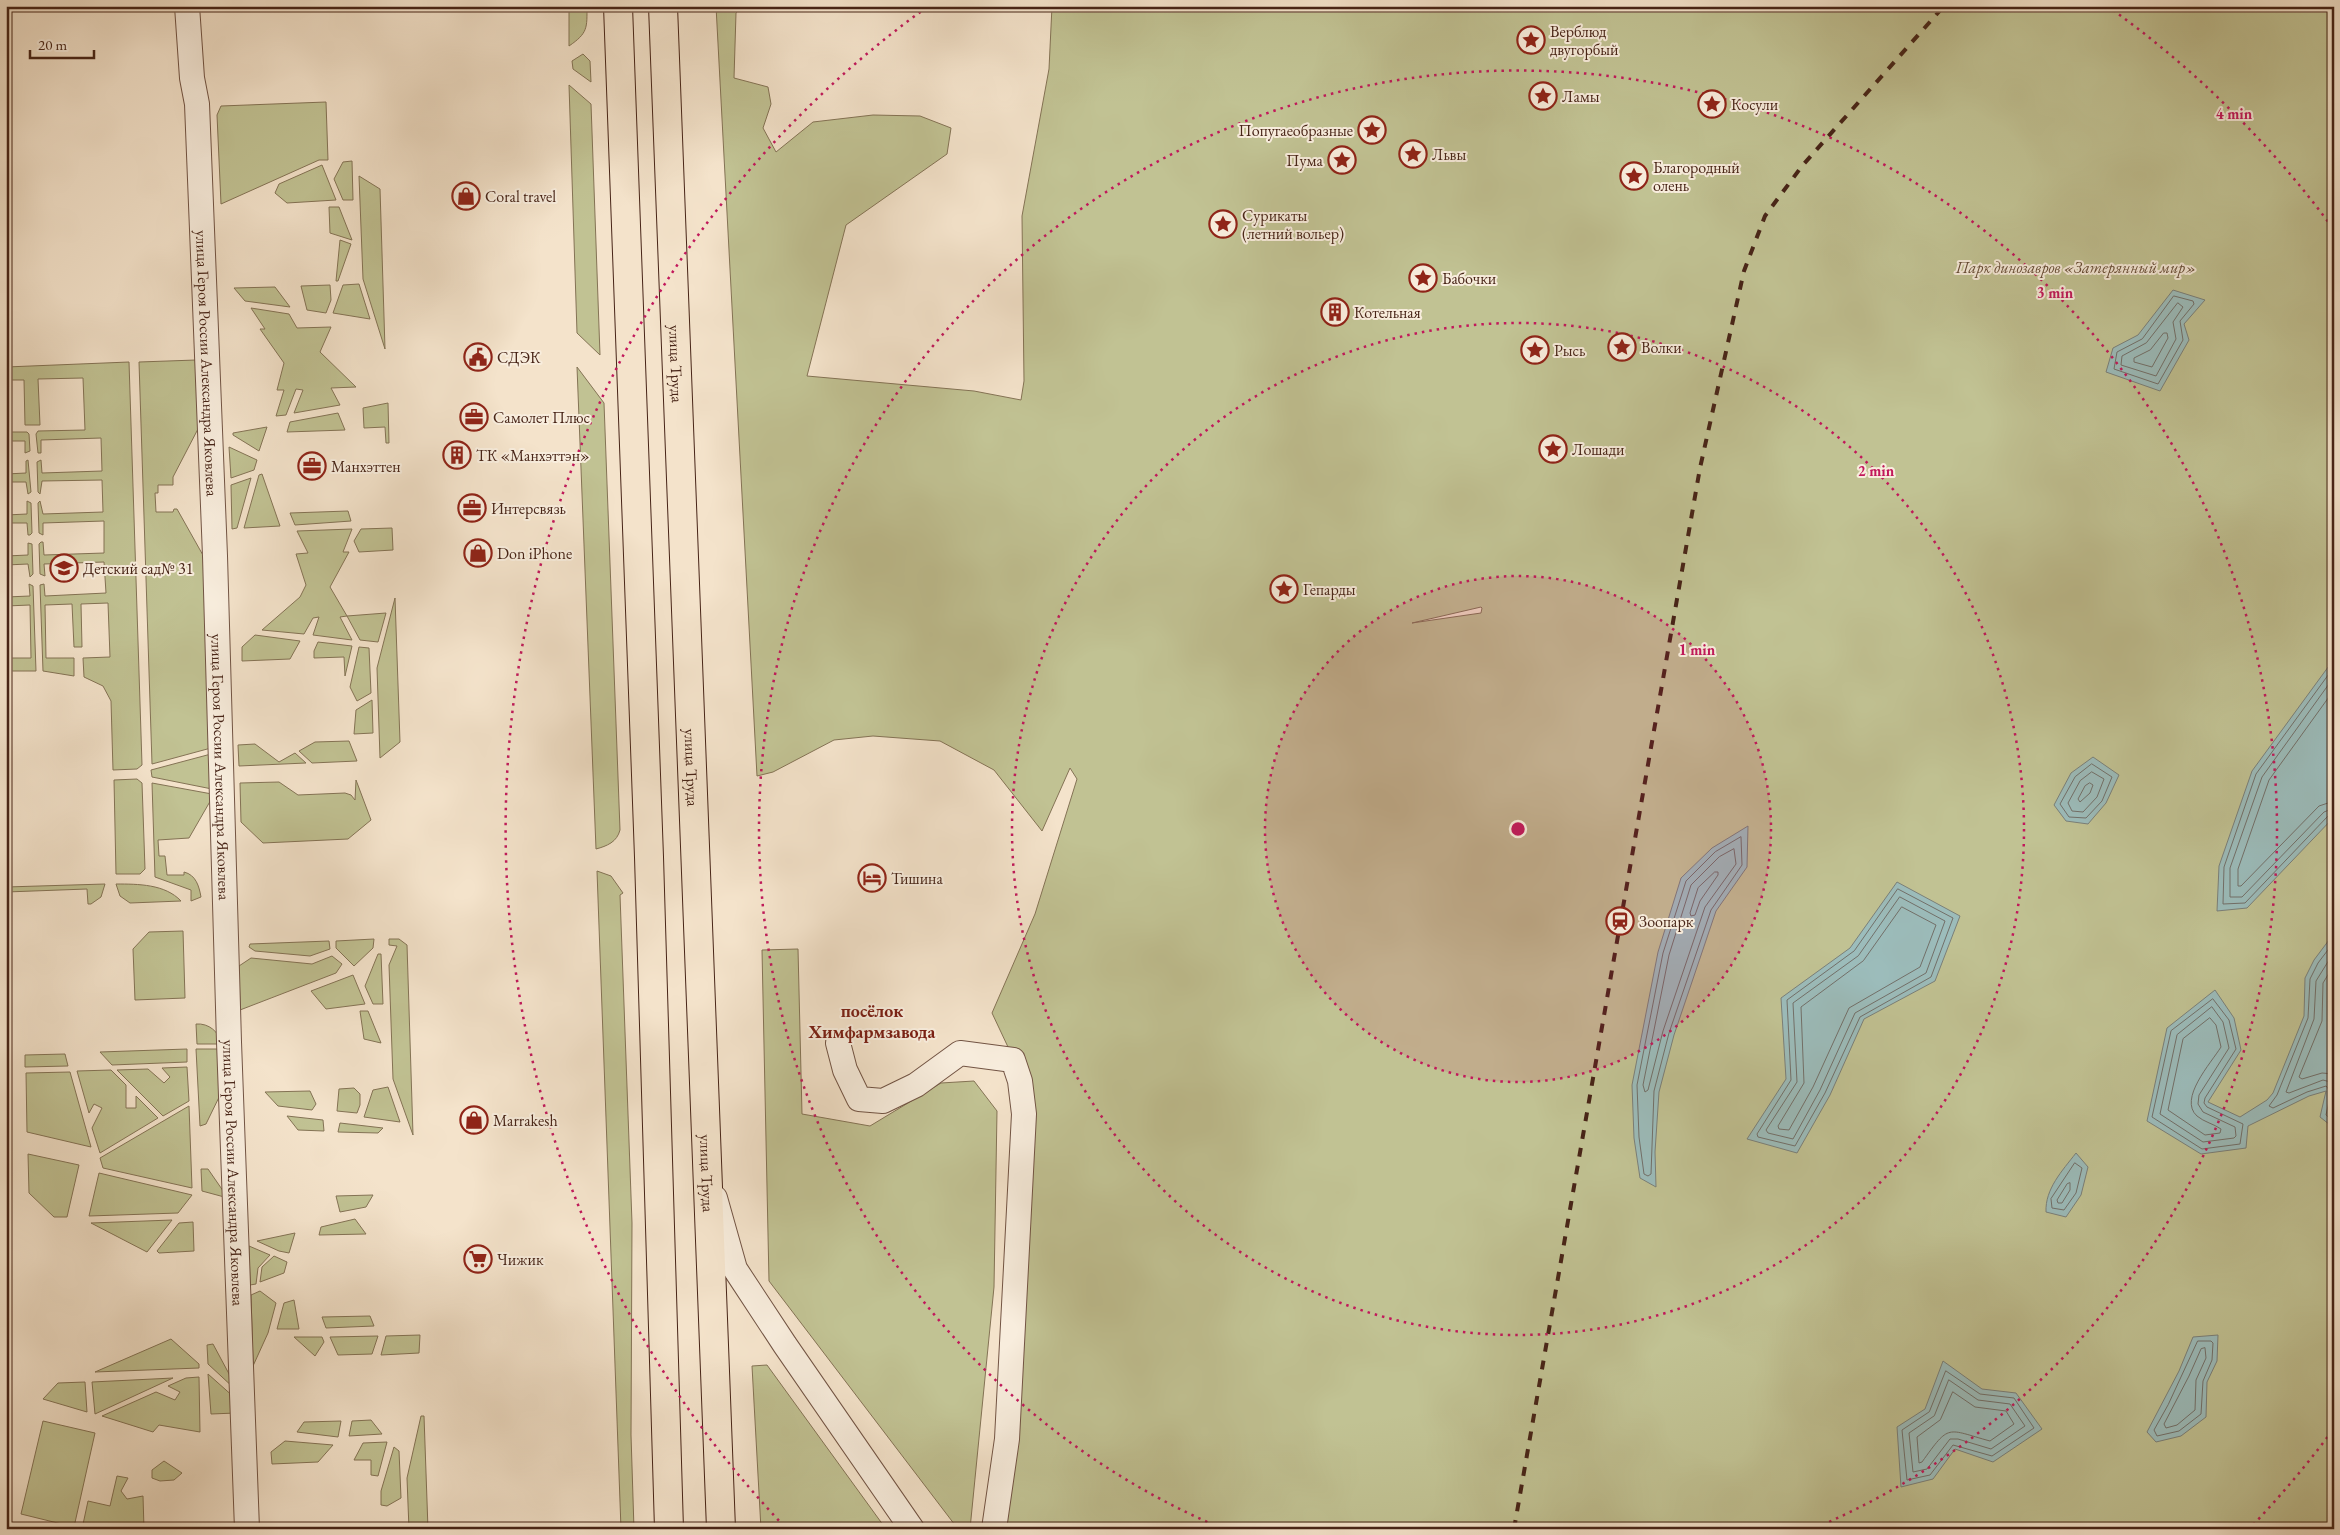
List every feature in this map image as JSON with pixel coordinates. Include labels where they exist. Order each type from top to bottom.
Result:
[{"type":"main road","points":[[618,6],[650,867],[669,1529]]},
{"type":"main road","name":"улица Труда","points":[[663,6],[706,1169],[722,1529]]},
{"type":"street","name":"улица Героя России Александра Яковлева","points":[[187,6],[192,78],[197,104],[247,1529]]},
{"type":"street","points":[[838,1043],[845,1070],[859,1099],[883,1102],[916,1085],[960,1053],[1013,1060],[1020,1081],[1024,1114],[1008,1439],[994,1529]]},
{"type":"street","points":[[706,1169],[735,1269],[912,1529]]},
{"type":"green space","points":[[569,6],[587,6],[587,14],[583,33],[569,46]]},
{"type":"green space","name":"Парк динозавров «Затерянный мир»","points":[[716,6],[743,6],[736,13],[734,78],[768,87],[771,104],[763,128],[776,152],[813,122],[873,115],[920,116],[951,128],[947,154],[846,225],[807,376],[974,391],[1021,400],[1024,381],[1022,216],[1049,69],[1052,6],[2334,6],[2334,1529],[989,1529],[1030,1081],[1008,1047],[992,1013],[1035,914],[1077,779],[1070,768],[1042,831],[994,770],[940,741],[873,736],[834,740],[773,772],[757,776]],"holes":[[[1481,607],[1481,613],[1412,623]]]},
{"type":"green space","points":[[583,54],[590,61],[591,82],[573,69],[572,61]]},
{"type":"green space","points":[[569,85],[591,104],[600,355],[577,333]]},
{"type":"green space","points":[[326,102],[328,160],[319,160],[221,204],[217,115],[221,106]]},
{"type":"green space","points":[[352,161],[353,200],[343,200],[334,179],[343,162]]},
{"type":"green space","points":[[322,165],[336,200],[287,203],[275,193],[279,184]]},
{"type":"green space","points":[[359,176],[380,189],[385,349],[363,279]]},
{"type":"green space","points":[[329,207],[339,207],[352,240],[330,233]]},
{"type":"green space","points":[[340,240],[351,244],[338,281],[336,281]]},
{"type":"green space","points":[[359,284],[370,319],[333,313],[343,285]]},
{"type":"green space","points":[[330,285],[331,300],[326,313],[307,310],[301,286]]},
{"type":"green space","points":[[275,287],[290,307],[245,301],[234,288]]},
{"type":"green space","points":[[251,308],[289,314],[297,328],[331,327],[320,352],[356,387],[331,388],[340,405],[294,413],[303,390],[296,389],[286,415],[276,416],[284,390],[277,390],[284,363],[260,329],[265,329]]},
{"type":"green space","points":[[196,360],[199,427],[173,477],[173,485],[158,485],[158,493],[155,493],[156,512],[173,512],[174,509],[177,509],[204,557],[211,748],[152,764],[139,362]]},
{"type":"green space","points":[[129,362],[142,765],[137,769],[113,770],[111,701],[103,686],[84,677],[83,658],[110,657],[108,603],[81,604],[82,647],[74,647],[72,604],[45,605],[46,658],[74,658],[74,676],[43,671],[40,585],[44,584],[45,596],[106,593],[104,562],[44,564],[45,576],[40,574],[39,544],[43,542],[44,555],[104,553],[104,521],[43,523],[43,535],[39,533],[38,503],[40,501],[43,514],[103,512],[102,480],[42,481],[40,494],[38,492],[37,462],[41,460],[42,473],[102,471],[101,438],[41,440],[41,453],[38,453],[36,434],[38,431],[85,430],[83,378],[38,379],[40,425],[25,425],[24,380],[6,380],[6,367]]},
{"type":"green space","points":[[577,367],[604,403],[620,830],[617,838],[611,843],[596,849]]},
{"type":"green space","points":[[388,403],[389,443],[386,443],[385,427],[364,428],[363,408]]},
{"type":"green space","points":[[338,413],[345,430],[287,432],[290,422]]},
{"type":"green space","points":[[267,427],[259,451],[233,435],[233,433]]},
{"type":"green space","points":[[6,432],[27,432],[29,434],[30,451],[25,453],[25,441],[6,441]]},
{"type":"green space","points":[[229,447],[257,460],[254,470],[231,478]]},
{"type":"green space","points":[[28,460],[31,492],[28,494],[26,482],[6,482],[6,474],[26,473],[26,461]]},
{"type":"green space","points":[[262,474],[280,526],[244,528],[259,475]]},
{"type":"green space","points":[[251,478],[237,528],[232,529],[231,485]]},
{"type":"green space","points":[[27,501],[31,503],[32,533],[30,535],[28,535],[27,523],[6,523],[6,515],[27,514]]},
{"type":"green space","points":[[348,511],[351,521],[295,525],[290,513]]},
{"type":"green space","points":[[392,528],[393,550],[359,552],[354,541],[361,529]]},
{"type":"green space","points":[[352,529],[343,552],[349,552],[330,587],[347,616],[340,617],[352,640],[313,635],[319,617],[313,618],[304,634],[262,630],[300,597],[306,585],[296,554],[308,553],[297,531]]},
{"type":"green space","points":[[28,543],[32,544],[33,574],[30,577],[28,564],[6,565],[6,556],[28,555]]},
{"type":"green space","points":[[29,584],[33,586],[36,671],[6,671],[6,658],[31,658],[30,605],[6,606],[6,597],[30,596]]},
{"type":"green space","points":[[395,598],[400,742],[380,758],[377,668]]},
{"type":"green space","points":[[386,613],[378,642],[360,640],[347,616]]},
{"type":"green space","points":[[255,635],[300,641],[290,659],[242,661],[242,647]]},
{"type":"green space","points":[[318,642],[352,646],[345,676],[344,657],[314,658],[314,651]]},
{"type":"green space","points":[[359,647],[369,648],[371,693],[357,701],[350,687]]},
{"type":"green space","points":[[372,700],[373,733],[354,734],[356,710]]},
{"type":"green space","points":[[349,741],[357,761],[312,763],[299,751],[315,742]]},
{"type":"green space","points":[[255,744],[279,762],[295,753],[306,763],[239,766],[238,745]]},
{"type":"green space","points":[[211,754],[212,789],[152,777],[151,770]]},
{"type":"green space","points":[[137,779],[142,783],[145,869],[140,874],[116,874],[114,780]]},
{"type":"green space","points":[[356,780],[371,820],[348,839],[263,843],[241,822],[240,783],[279,782],[298,795],[345,793],[351,795],[355,800]]},
{"type":"green space","points":[[152,783],[212,794],[212,798],[189,838],[158,840],[159,856],[165,856],[167,875],[184,875],[184,872],[188,873],[196,882],[201,897],[191,901],[191,890],[155,877]]},
{"type":"green space","points":[[597,871],[611,876],[623,893],[620,895],[632,1223],[631,1435],[634,1529],[621,1529]]},
{"type":"green space","points":[[105,884],[101,897],[91,904],[88,904],[87,889],[6,892],[6,887]]},
{"type":"green space","points":[[116,884],[159,888],[175,895],[181,901],[130,903],[120,896]]},
{"type":"green space","points":[[183,931],[185,998],[135,1000],[133,949],[149,932]]},
{"type":"green space","points":[[374,939],[373,948],[354,966],[336,948],[336,941]]},
{"type":"green space","points":[[389,939],[399,939],[407,945],[413,1135],[393,1079],[389,965],[397,946],[389,945]]},
{"type":"green space","points":[[329,941],[330,949],[310,956],[255,951],[249,947],[250,944]]},
{"type":"green space","points":[[798,949],[802,1114],[870,1126],[941,1083],[974,1081],[997,1111],[994,1287],[970,1529],[958,1529],[769,1281],[762,950]]},
{"type":"green space","points":[[378,954],[381,954],[383,1004],[373,1004],[365,986]]},
{"type":"green space","points":[[332,956],[342,964],[336,973],[240,1010],[239,966],[251,958],[312,964]]},
{"type":"green space","points":[[353,975],[365,1004],[326,1009],[311,991]]},
{"type":"green space","points":[[360,1011],[368,1011],[381,1043],[364,1039]]},
{"type":"green space","points":[[196,1024],[205,1025],[213,1029],[222,1044],[197,1044]]},
{"type":"green space","points":[[187,1049],[187,1062],[112,1065],[100,1052]]},
{"type":"green space","points":[[196,1049],[222,1049],[223,1089],[206,1124],[200,1126]]},
{"type":"green space","points":[[65,1054],[68,1066],[25,1067],[25,1055]]},
{"type":"green space","points":[[187,1067],[189,1101],[163,1116],[117,1070],[148,1069],[164,1083],[170,1077],[162,1068]]},
{"type":"green space","points":[[111,1070],[126,1085],[126,1108],[136,1108],[136,1096],[158,1118],[100,1153],[92,1128],[102,1108],[94,1104],[89,1113],[77,1071]]},
{"type":"green space","points":[[70,1072],[91,1147],[27,1132],[26,1073]]},
{"type":"green space","points":[[388,1087],[400,1122],[364,1117],[373,1090]]},
{"type":"green space","points":[[354,1088],[360,1094],[360,1105],[357,1113],[337,1111],[339,1089]]},
{"type":"green space","points":[[310,1091],[316,1104],[312,1110],[278,1106],[265,1092]]},
{"type":"green space","points":[[189,1106],[192,1188],[103,1168],[100,1158]]},
{"type":"green space","points":[[287,1116],[323,1120],[324,1131],[298,1130]]},
{"type":"green space","points":[[340,1123],[383,1128],[378,1133],[338,1132]]},
{"type":"green space","points":[[28,1154],[79,1165],[67,1217],[54,1217],[29,1193]]},
{"type":"green space","points":[[201,1169],[208,1169],[228,1198],[202,1191]]},
{"type":"green space","points":[[99,1173],[192,1195],[178,1213],[89,1216]]},
{"type":"green space","points":[[373,1195],[366,1207],[340,1212],[336,1196]]},
{"type":"green space","points":[[355,1219],[366,1234],[319,1235],[321,1227]]},
{"type":"green space","points":[[172,1220],[147,1252],[91,1223]]},
{"type":"green space","points":[[193,1222],[194,1251],[159,1253],[157,1251],[179,1223]]},
{"type":"green space","points":[[295,1233],[289,1253],[279,1251],[257,1241]]},
{"type":"green space","points":[[249,1246],[270,1255],[258,1268],[256,1284],[250,1285]]},
{"type":"green space","points":[[274,1256],[287,1262],[284,1273],[260,1282],[262,1267]]},
{"type":"green space","points":[[260,1291],[276,1303],[268,1333],[253,1366],[251,1295]]},
{"type":"green space","points":[[294,1300],[299,1329],[277,1329],[284,1303]]},
{"type":"green space","points":[[370,1316],[374,1326],[326,1328],[322,1317]]},
{"type":"green space","points":[[420,1335],[419,1353],[381,1355],[386,1336]]},
{"type":"green space","points":[[378,1336],[372,1354],[338,1355],[330,1337]]},
{"type":"green space","points":[[294,1337],[322,1337],[324,1342],[315,1356]]},
{"type":"green space","points":[[171,1339],[199,1364],[199,1368],[95,1372]]},
{"type":"green space","points":[[213,1344],[235,1385],[235,1389],[208,1364],[207,1345]]},
{"type":"green space","points":[[767,1365],[886,1529],[761,1529],[752,1366]]},
{"type":"green space","points":[[208,1374],[235,1398],[236,1413],[211,1414]]},
{"type":"green space","points":[[199,1377],[200,1432],[159,1425],[153,1432],[102,1416],[156,1392],[175,1400],[180,1392],[168,1386],[186,1378]]},
{"type":"green space","points":[[173,1378],[95,1414],[92,1382]]},
{"type":"green space","points":[[85,1382],[87,1412],[43,1399],[58,1383]]},
{"type":"green space","points":[[421,1416],[424,1416],[428,1529],[409,1529],[407,1478]]},
{"type":"green space","points":[[371,1420],[382,1434],[349,1436],[352,1421]]},
{"type":"green space","points":[[43,1421],[95,1433],[74,1527],[21,1514]]},
{"type":"green space","points":[[341,1421],[338,1437],[297,1432],[304,1422]]},
{"type":"green space","points":[[285,1441],[333,1445],[318,1462],[272,1464],[271,1452]]},
{"type":"green space","points":[[387,1442],[378,1476],[371,1475],[371,1460],[354,1460],[363,1443]]},
{"type":"green space","points":[[394,1447],[399,1451],[401,1498],[387,1506],[381,1505],[381,1491]]},
{"type":"green space","points":[[164,1461],[182,1473],[174,1480],[160,1481],[152,1478],[152,1470]]},
{"type":"green space","points":[[117,1476],[128,1478],[121,1491],[127,1499],[143,1496],[144,1529],[82,1529],[88,1501],[110,1506]]},
{"type":"water","points":[[2173,290],[2205,300],[2184,324],[2189,340],[2160,391],[2106,372],[2113,348],[2138,335]]},
{"type":"water","points":[[2334,659],[2334,817],[2247,908],[2217,911],[2219,866],[2252,771]]},
{"type":"water","points":[[2093,757],[2119,775],[2106,803],[2088,824],[2066,821],[2054,805],[2071,773]]},
{"type":"water","points":[[1748,826],[1747,867],[1716,911],[1674,1035],[1659,1092],[1655,1152],[1656,1187],[1640,1178],[1634,1138],[1632,1085],[1658,952],[1681,878],[1712,848]]},
{"type":"water","points":[[1897,882],[1960,916],[1935,981],[1864,1019],[1830,1095],[1797,1153],[1747,1139],[1786,1079],[1781,998],[1850,948]]},
{"type":"water","points":[[2334,929],[2334,1128],[2320,1117],[2326,1091],[2309,1096],[2248,1126],[2246,1148],[2201,1154],[2147,1121],[2167,1028],[2215,990],[2234,1018],[2241,1050],[2208,1102],[2240,1117],[2267,1100],[2273,1093],[2304,1016],[2305,978],[2314,960],[2332,936]]},
{"type":"water","points":[[2076,1153],[2088,1167],[2081,1195],[2066,1217],[2046,1212],[2046,1204],[2051,1188]]},
{"type":"water","points":[[2218,1335],[2217,1361],[2207,1382],[2206,1417],[2181,1436],[2156,1442],[2147,1432],[2179,1371],[2193,1337]]},
{"type":"water","points":[[1943,1361],[1982,1389],[2016,1393],[2042,1429],[1993,1462],[1955,1449],[1933,1479],[1901,1487],[1897,1427],[1925,1409]]},
{"type":"railway","points":[[1514,1529],[1700,468],[1744,271],[1765,216],[1802,166],[1944,6]]},
{"type":"place","name":"Верблюд двугорбый","points":[[1531,40]]},
{"type":"place","name":"Ламы","points":[[1543,96]]},
{"type":"place","name":"Косули","points":[[1712,104]]},
{"type":"place","name":"Попугаеобразные","points":[[1372,130]]},
{"type":"place","name":"Львы","points":[[1413,154]]},
{"type":"place","name":"Пума","points":[[1342,160]]},
{"type":"place","name":"Благородный олень","points":[[1634,176]]},
{"type":"place","name":"Coral travel","points":[[466,196]]},
{"type":"place","name":"Сурикаты (летний вольер)","points":[[1223,224]]},
{"type":"place","name":"Бабочки","points":[[1423,278]]},
{"type":"place","name":"Котельная","points":[[1335,312]]},
{"type":"place","name":"Волки","points":[[1622,347]]},
{"type":"place","name":"Рысь","points":[[1535,350]]},
{"type":"place","name":"СДЭК","points":[[478,357]]},
{"type":"place","name":"Самолет Плюс","points":[[474,417]]},
{"type":"place","name":"Лошади","points":[[1553,449]]},
{"type":"place","name":"ТК «Манхэттэн»","points":[[457,455]]},
{"type":"place","name":"Манхэттен","points":[[312,466]]},
{"type":"place","name":"Интерсвязь","points":[[472,508]]},
{"type":"place","name":"Don iPhone","points":[[478,553]]},
{"type":"place","name":"Детский сад№ 31","points":[[64,568]]},
{"type":"place","name":"Гепарды","points":[[1284,589]]},
{"type":"place","name":"Тишина","points":[[872,878]]},
{"type":"place","name":"Зоопарк","points":[[1620,921]]},
{"type":"place","name":"Marrakesh","points":[[474,1120]]},
{"type":"place","name":"Чижик","points":[[478,1259]]},
{"type":"district","name":"посёлок Химфармзавода","points":[[872,1020]]}]
